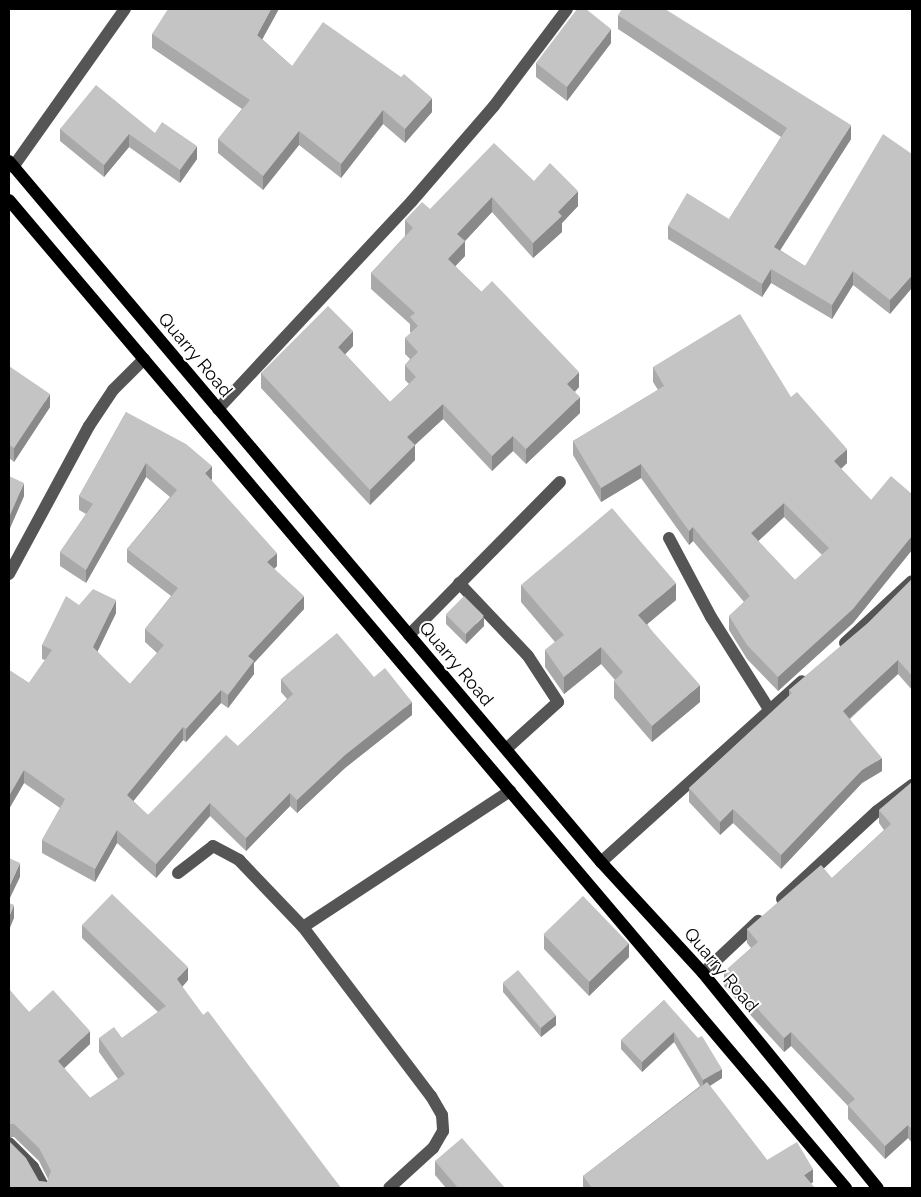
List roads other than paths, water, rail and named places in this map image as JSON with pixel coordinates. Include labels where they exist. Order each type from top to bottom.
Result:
[{"type":"main road","name":"Quarry Road","points":[[11,164],[601,862],[703,973],[878,1188]]},
{"type":"main road","points":[[9,200],[846,1188]]},
{"type":"street","points":[[11,164],[125,9]]},
{"type":"street","points":[[218,409],[412,201],[494,106],[567,9]]},
{"type":"street","points":[[9,574],[89,426],[112,390],[144,359]]},
{"type":"street","points":[[409,635],[560,482]]},
{"type":"street","points":[[669,538],[711,617],[769,710]]},
{"type":"street","points":[[837,650],[912,581]]},
{"type":"street","points":[[459,584],[528,656],[558,702],[506,750]]},
{"type":"street","points":[[601,862],[810,674]]},
{"type":"street","points":[[703,973],[877,810],[912,785]]},
{"type":"street","points":[[303,927],[510,792]]},
{"type":"street","points":[[178,873],[213,846],[222,847],[239,860],[303,927],[442,1115],[443,1131],[434,1148],[389,1188]]},
{"type":"street","points":[[9,1143],[33,1167],[44,1188]]}]
